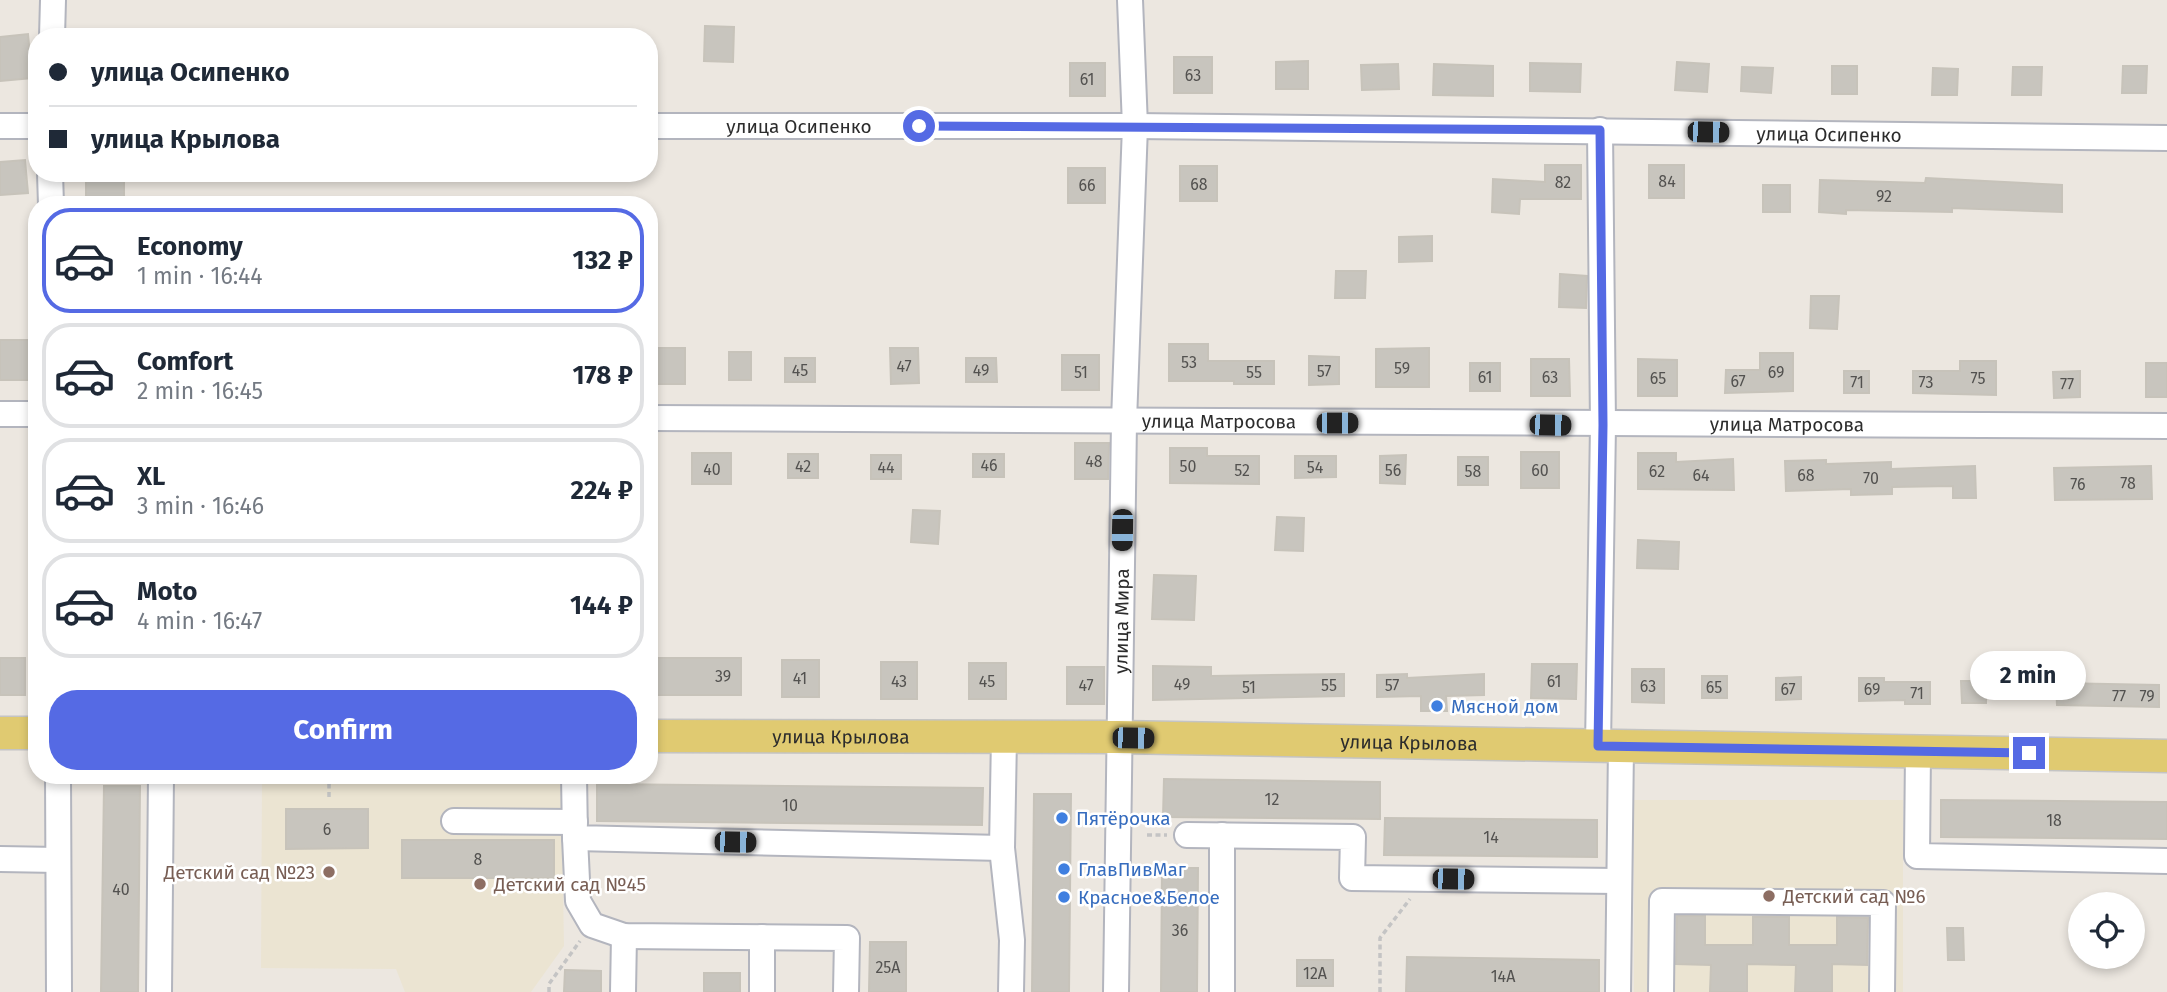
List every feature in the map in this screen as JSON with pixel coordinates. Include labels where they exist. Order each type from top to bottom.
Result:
[{"type":"main road","points":[[0,733],[28,733]]},
{"type":"main road","name":"улица Крылова","points":[[658,736],[1118,737],[2167,756]]},
{"type":"street","points":[[52,28],[53,0]]},
{"type":"street","name":"улица Мира","points":[[1116,992],[1124,421],[1135,126],[1130,0]]},
{"type":"street","points":[[0,126],[28,126]]},
{"type":"street","name":"улица Осипенко","points":[[658,126],[1135,126],[2167,138]]},
{"type":"street","points":[[1600,130],[1609,746],[1619,881],[1618,992]]},
{"type":"street","points":[[0,414],[28,414]]},
{"type":"street","name":"улица Матросова","points":[[658,418],[2167,426]]},
{"type":"street","points":[[1004,737],[1002,848],[1012,940],[1011,992]]},
{"type":"street","points":[[1918,751],[1917,856],[2167,861]]},
{"type":"street","points":[[58,784],[59,992]]},
{"type":"street","points":[[159,992],[161,784]]},
{"type":"street","points":[[575,784],[578,901],[592,925],[624,936],[847,938],[846,992]]},
{"type":"street","points":[[454,821],[575,830],[1002,848]]},
{"type":"street","points":[[1187,835],[1353,837],[1352,878],[1619,881]]},
{"type":"street","points":[[1222,835],[1222,992]]},
{"type":"street","points":[[0,859],[58,860]]},
{"type":"street","points":[[1661,992],[1662,901],[1883,903],[1882,992]]},
{"type":"street","points":[[623,992],[624,936]]},
{"type":"street","points":[[762,937],[762,992]]},
{"type":"path","points":[[329,784],[329,800]]},
{"type":"path","points":[[1380,992],[1380,938],[1426,879]]},
{"type":"path","points":[[549,992],[549,984],[592,925]]},
{"type":"shaded area","points":[[262,784],[561,784],[564,946],[531,992],[405,992],[396,969],[261,968]]},
{"type":"shaded area","name":"Детский сад №6","points":[[1634,800],[1903,800],[1903,992],[1634,992]]},
{"type":"building","points":[[705,26],[734,27],[733,62],[704,61]]},
{"type":"building","points":[[28,34],[28,78],[0,81],[0,37]]},
{"type":"building","points":[[1174,57],[1212,57],[1212,93],[1174,93]]},
{"type":"building","points":[[1308,61],[1308,89],[1276,89],[1276,62]]},
{"type":"building","points":[[1677,62],[1709,64],[1707,92],[1675,90]]},
{"type":"building","points":[[1070,63],[1105,63],[1105,96],[1070,96]]},
{"type":"building","points":[[1530,63],[1581,64],[1580,92],[1530,91]]},
{"type":"building","points":[[1398,64],[1399,89],[1362,90],[1361,65]]},
{"type":"building","points":[[1434,64],[1493,66],[1493,96],[1433,95]]},
{"type":"building","points":[[1832,66],[1857,66],[1857,94],[1832,94]]},
{"type":"building","points":[[2123,66],[2147,66],[2146,93],[2122,93]]},
{"type":"building","points":[[1742,67],[1773,68],[1771,93],[1741,91]]},
{"type":"building","points":[[2013,67],[2042,67],[2041,95],[2012,95]]},
{"type":"building","points":[[1933,68],[1958,69],[1957,95],[1932,95]]},
{"type":"building","points":[[25,160],[28,193],[0,195],[0,162]]},
{"type":"building","points":[[1545,165],[1581,165],[1581,199],[1520,199],[1519,214],[1492,212],[1493,179],[1545,182]]},
{"type":"building","points":[[1649,165],[1684,165],[1684,198],[1649,198]]},
{"type":"building","points":[[1180,166],[1217,166],[1217,201],[1180,201]]},
{"type":"building","points":[[1068,168],[1105,168],[1105,203],[1068,203]]},
{"type":"building","points":[[1926,178],[2062,185],[2062,212],[1952,208],[1952,212],[1819,212],[1820,180],[1925,183]]},
{"type":"building","points":[[86,182],[124,182],[124,196],[86,196]]},
{"type":"building","points":[[1763,185],[1790,185],[1790,212],[1763,212]]},
{"type":"building","points":[[1432,236],[1432,261],[1399,262],[1399,237]]},
{"type":"building","points":[[1336,271],[1366,271],[1365,298],[1335,298]]},
{"type":"building","points":[[1560,274],[1587,276],[1586,308],[1559,307]]},
{"type":"building","points":[[1811,296],[1839,296],[1837,329],[1810,328]]},
{"type":"building","points":[[0,340],[28,340],[28,380],[0,380]]},
{"type":"building","points":[[1169,344],[1208,344],[1208,361],[1274,361],[1274,384],[1169,381]]},
{"type":"building","points":[[658,348],[685,348],[685,384],[658,384]]},
{"type":"building","points":[[890,348],[918,348],[919,383],[891,384]]},
{"type":"building","points":[[1429,348],[1429,387],[1376,387],[1376,349]]},
{"type":"building","points":[[729,352],[751,352],[751,380],[729,380]]},
{"type":"building","points":[[1760,353],[1793,353],[1793,391],[1725,393],[1726,370],[1760,370]]},
{"type":"building","points":[[1062,355],[1099,355],[1099,390],[1062,390]]},
{"type":"building","points":[[1309,356],[1339,357],[1339,384],[1309,385]]},
{"type":"building","points":[[785,358],[815,358],[815,382],[785,382]]},
{"type":"building","points":[[966,358],[996,358],[997,382],[966,382]]},
{"type":"building","points":[[1531,359],[1569,359],[1570,396],[1531,396]]},
{"type":"building","points":[[1638,359],[1677,360],[1677,396],[1638,396]]},
{"type":"building","points":[[1960,361],[1996,361],[1996,395],[1913,393],[1913,371],[1960,371]]},
{"type":"building","points":[[1470,363],[1500,363],[1500,391],[1470,391]]},
{"type":"building","points":[[2146,363],[2167,363],[2167,397],[2146,397]]},
{"type":"building","points":[[1844,371],[1869,371],[1869,393],[1844,393]]},
{"type":"building","points":[[2080,371],[2080,397],[2054,398],[2053,372]]},
{"type":"building","points":[[1075,443],[1109,443],[1108,479],[1075,479]]},
{"type":"building","points":[[1170,448],[1207,448],[1207,456],[1259,456],[1259,484],[1170,483]]},
{"type":"building","points":[[1521,452],[1559,452],[1559,488],[1521,488]]},
{"type":"building","points":[[692,453],[731,453],[731,484],[692,484]]},
{"type":"building","points":[[1638,453],[1676,453],[1676,462],[1733,459],[1734,490],[1638,489]]},
{"type":"building","points":[[788,454],[818,454],[818,478],[788,478]]},
{"type":"building","points":[[973,454],[1004,454],[1004,477],[973,477]]},
{"type":"building","points":[[871,455],[901,455],[901,479],[871,479]]},
{"type":"building","points":[[1406,455],[1405,484],[1380,483],[1380,456]]},
{"type":"building","points":[[1295,456],[1336,456],[1336,477],[1295,478]]},
{"type":"building","points":[[1458,457],[1488,457],[1488,485],[1458,485]]},
{"type":"building","points":[[1826,460],[1826,464],[1891,462],[1891,469],[1975,466],[1976,498],[1953,498],[1953,486],[1892,487],[1892,494],[1851,495],[1851,489],[1786,491],[1785,461]]},
{"type":"building","points":[[2151,466],[2152,499],[2055,500],[2054,468]]},
{"type":"building","points":[[913,510],[940,511],[938,544],[911,542]]},
{"type":"building","points":[[1277,517],[1304,518],[1303,551],[1275,550]]},
{"type":"building","points":[[1638,540],[1679,542],[1678,569],[1637,568]]},
{"type":"building","points":[[1154,575],[1196,576],[1194,620],[1152,619]]},
{"type":"building","points":[[0,658],[25,658],[25,695],[0,695]]},
{"type":"building","points":[[658,658],[741,658],[741,695],[658,695]]},
{"type":"building","points":[[782,660],[819,660],[819,697],[782,697]]},
{"type":"building","points":[[881,662],[917,662],[917,699],[881,699]]},
{"type":"building","points":[[969,663],[1006,663],[1006,699],[969,699]]},
{"type":"building","points":[[1532,664],[1577,664],[1576,699],[1531,698]]},
{"type":"building","points":[[1153,666],[1211,667],[1211,676],[1344,674],[1344,696],[1153,700]]},
{"type":"building","points":[[1067,667],[1104,667],[1104,704],[1067,704]]},
{"type":"building","points":[[1632,669],[1664,669],[1664,703],[1632,702]]},
{"type":"building","points":[[1407,674],[1407,678],[1484,674],[1484,695],[1446,696],[1447,711],[1421,711],[1421,696],[1377,697],[1377,675]]},
{"type":"building","points":[[1702,676],[1727,676],[1727,698],[1702,698]]},
{"type":"building","points":[[1801,677],[1801,699],[1776,700],[1776,678]]},
{"type":"building","points":[[1859,678],[1884,678],[1884,682],[1930,682],[1930,704],[1905,704],[1905,700],[1859,701]]},
{"type":"building","points":[[1961,681],[1986,681],[1986,703],[1962,703]]},
{"type":"building","points":[[2056,683],[2159,685],[2159,707],[2057,705]]},
{"type":"building","points":[[1164,779],[1380,782],[1380,819],[1163,817]]},
{"type":"building","points":[[597,784],[983,788],[982,825],[597,821]]},
{"type":"building","points":[[104,786],[140,786],[138,992],[101,992]]},
{"type":"building","points":[[1034,794],[1071,794],[1069,992],[1032,992]]},
{"type":"building","points":[[1941,800],[2167,802],[2167,839],[1941,837]]},
{"type":"building","points":[[286,809],[368,809],[368,848],[286,849]]},
{"type":"building","points":[[1385,818],[1597,820],[1597,857],[1384,855]]},
{"type":"building","points":[[402,840],[554,840],[554,878],[402,878]]},
{"type":"building","points":[[1162,868],[1198,868],[1197,992],[1161,992]]},
{"type":"building","points":[[1677,916],[1705,916],[1705,945],[1753,945],[1753,917],[1789,917],[1789,945],[1837,945],[1837,917],[1868,918],[1867,965],[1832,964],[1832,992],[1795,992],[1796,965],[1747,964],[1747,992],[1710,992],[1711,965],[1676,964]]},
{"type":"building","points":[[1947,928],[1963,928],[1964,960],[1948,960]]},
{"type":"building","points":[[870,942],[906,942],[906,992],[869,992]]},
{"type":"building","points":[[1407,957],[1599,960],[1599,992],[1406,992]]},
{"type":"building","points":[[1297,960],[1333,960],[1333,986],[1297,986]]},
{"type":"building","points":[[565,970],[601,971],[601,992],[564,992]]},
{"type":"building","points":[[704,973],[740,973],[740,992],[704,992]]},
{"type":"place","name":"Мясной дом","points":[[1437,706]]},
{"type":"place","name":"Пятёрочка","points":[[1062,818]]},
{"type":"place","name":"ГлавПивМаг","points":[[1064,869]]},
{"type":"place","name":"Детский сад №23","points":[[329,872]]},
{"type":"place","name":"Детский сад №45","points":[[480,884]]},
{"type":"place","name":"Детский сад №6","points":[[1769,896]]},
{"type":"place","name":"Красное&Белое","points":[[1064,897]]},
{"type":"route","points":[[919,126],[1600,130],[1603,425],[1598,746],[2029,753]]}]
